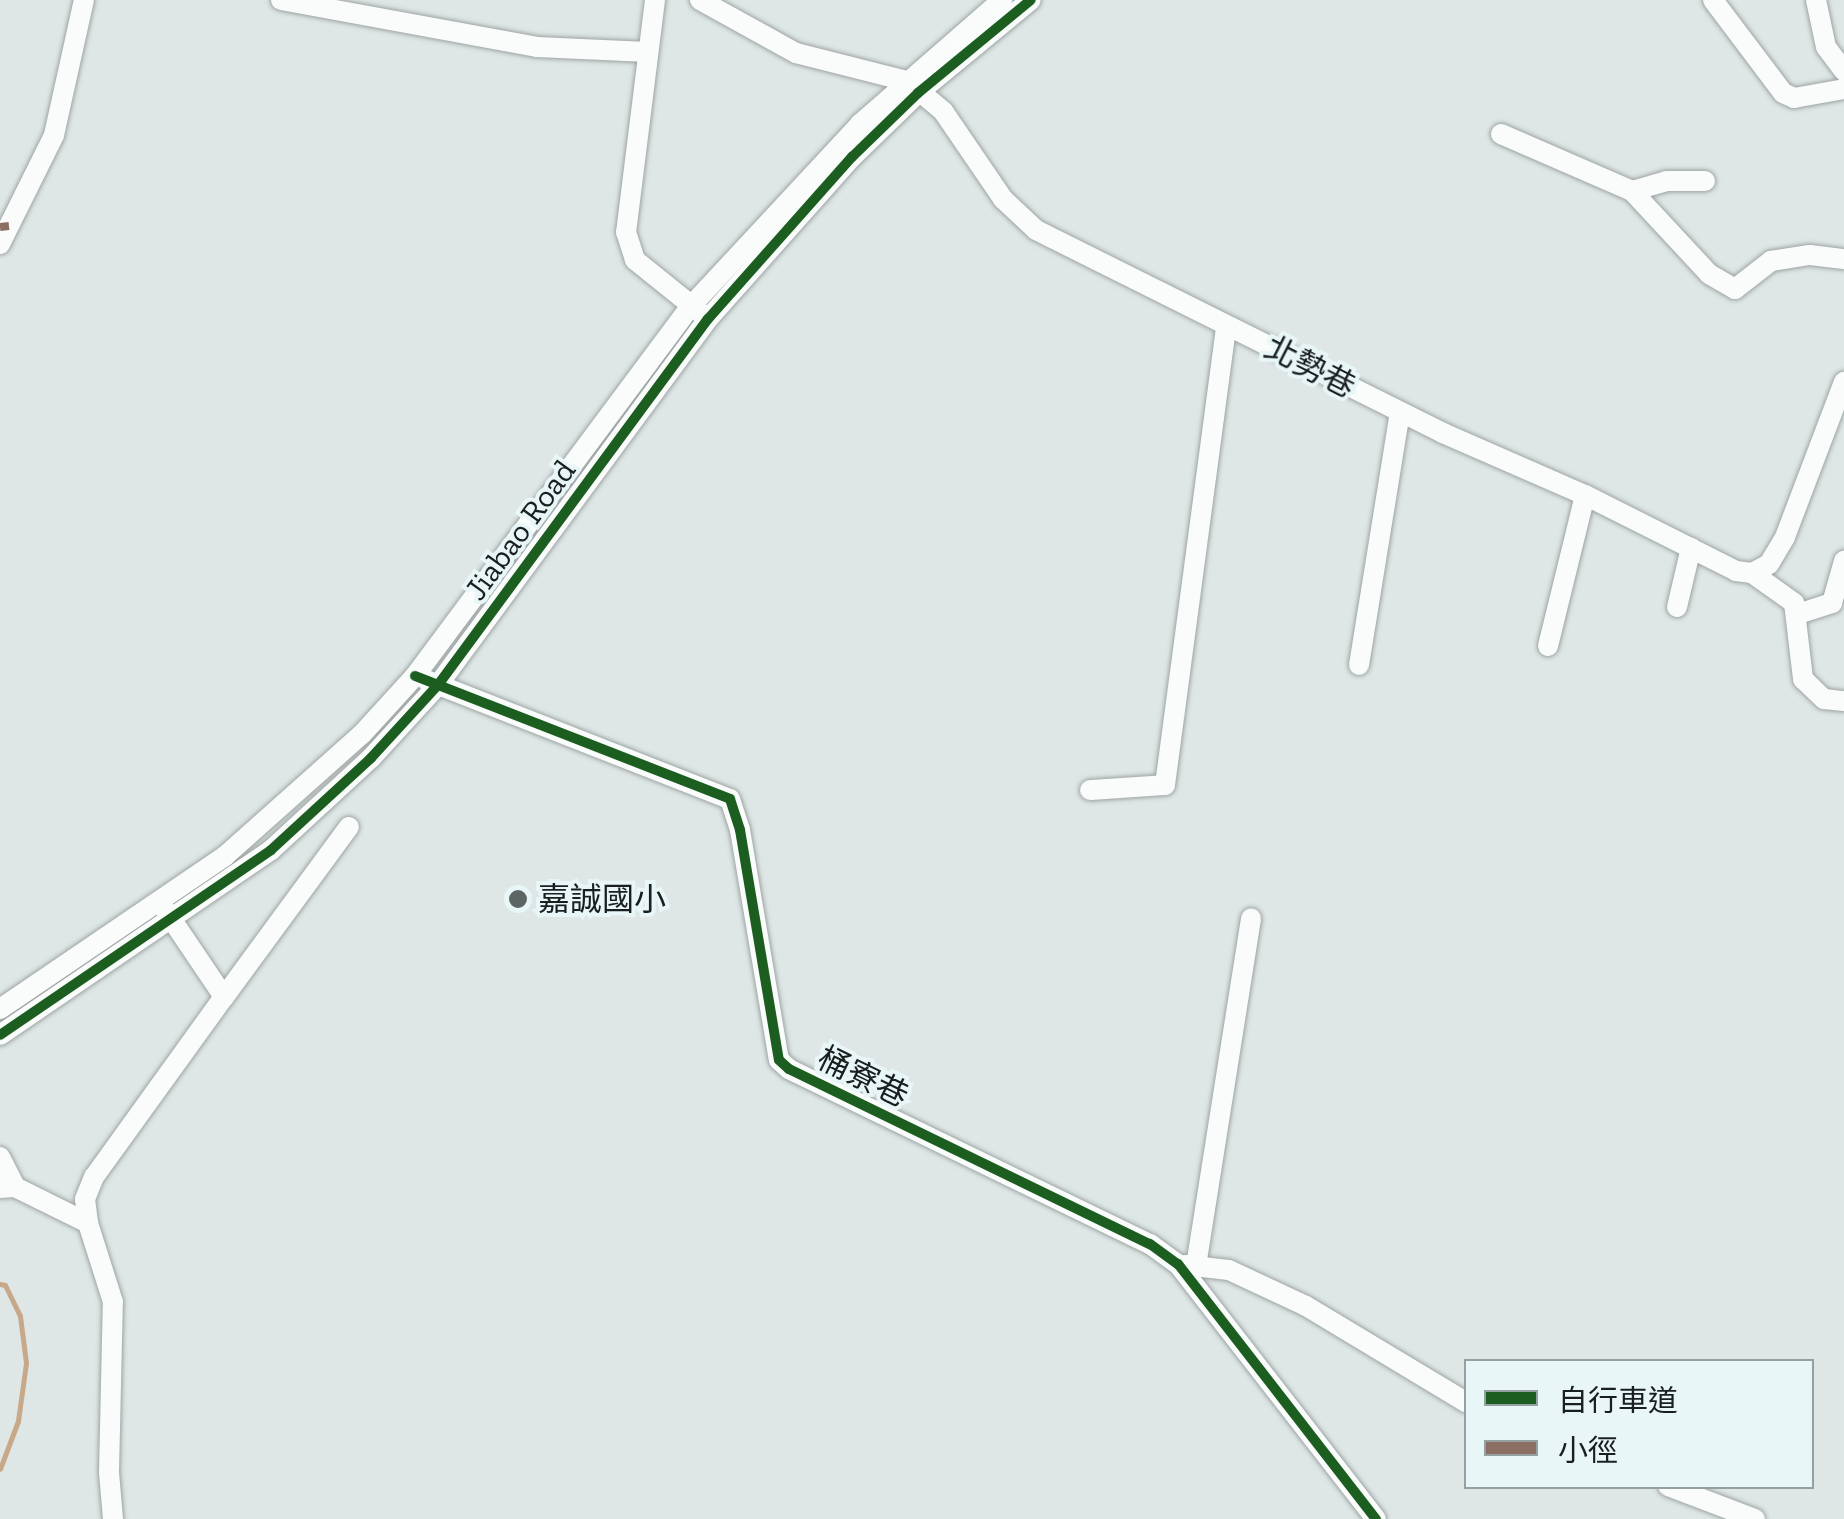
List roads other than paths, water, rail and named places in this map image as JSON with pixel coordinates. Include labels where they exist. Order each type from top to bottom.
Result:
[{"type":"street","points":[[0,244],[54,135],[84,0]]},
{"type":"street","points":[[280,0],[538,46],[648,52]]},
{"type":"street","points":[[655,0],[626,232],[636,260],[700,312]]},
{"type":"street","points":[[700,0],[796,53],[913,87]]},
{"type":"street","name":"Jiabao Road","points":[[913,87],[1002,0]]},
{"type":"street","name":"Jiabao Road","points":[[0,1009],[160,902],[272,816],[362,734],[415,676],[700,312],[828,156],[1031,0]]},
{"type":"street","points":[[1713,0],[1783,92],[1794,98],[1844,89]]},
{"type":"street","points":[[1816,0],[1826,47],[1844,72]]},
{"type":"street","name":"北勢巷","points":[[913,87],[943,111],[1002,199],[1036,230],[1400,412],[1585,496],[1736,571],[1752,573],[1794,604],[1798,614]]},
{"type":"street","points":[[1501,134],[1632,192],[1709,274],[1735,289],[1771,261],[1810,256],[1844,259]]},
{"type":"street","points":[[1632,192],[1666,180],[1705,182]]},
{"type":"street","name":"Jiabao Road","points":[[0,1035],[271,850],[371,758],[438,685],[700,312]]},
{"type":"street","points":[[1090,790],[1165,785],[1226,326]]},
{"type":"street","points":[[1752,573],[1769,564],[1785,537],[1844,382]]},
{"type":"street","points":[[1358,665],[1400,412]]},
{"type":"street","points":[[1548,646],[1585,496]]},
{"type":"street","points":[[1677,607],[1691,548]]},
{"type":"street","points":[[1844,561],[1832,603],[1798,614],[1804,679],[1824,699],[1844,701]]},
{"type":"street","name":"桶寮巷","points":[[415,676],[730,799],[740,830],[779,1060],[789,1069],[1187,1265],[1376,1519]]},
{"type":"street","points":[[113,1519],[109,1472],[113,1302],[88,1223],[86,1199],[94,1177],[349,827]]},
{"type":"street","points":[[160,902],[224,996]]},
{"type":"street","points":[[1251,918],[1187,1265],[1229,1270],[1306,1306],[1464,1401]]},
{"type":"street","points":[[0,1157],[7,1187],[88,1223]]},
{"type":"street","points":[[1676,1489],[1755,1519]]},
{"type":"waterway","points":[[0,1284],[5,1285],[20,1316],[26,1363],[18,1421],[0,1469]]},
{"type":"place","name":"嘉誠國小","points":[[518,899]]}]
